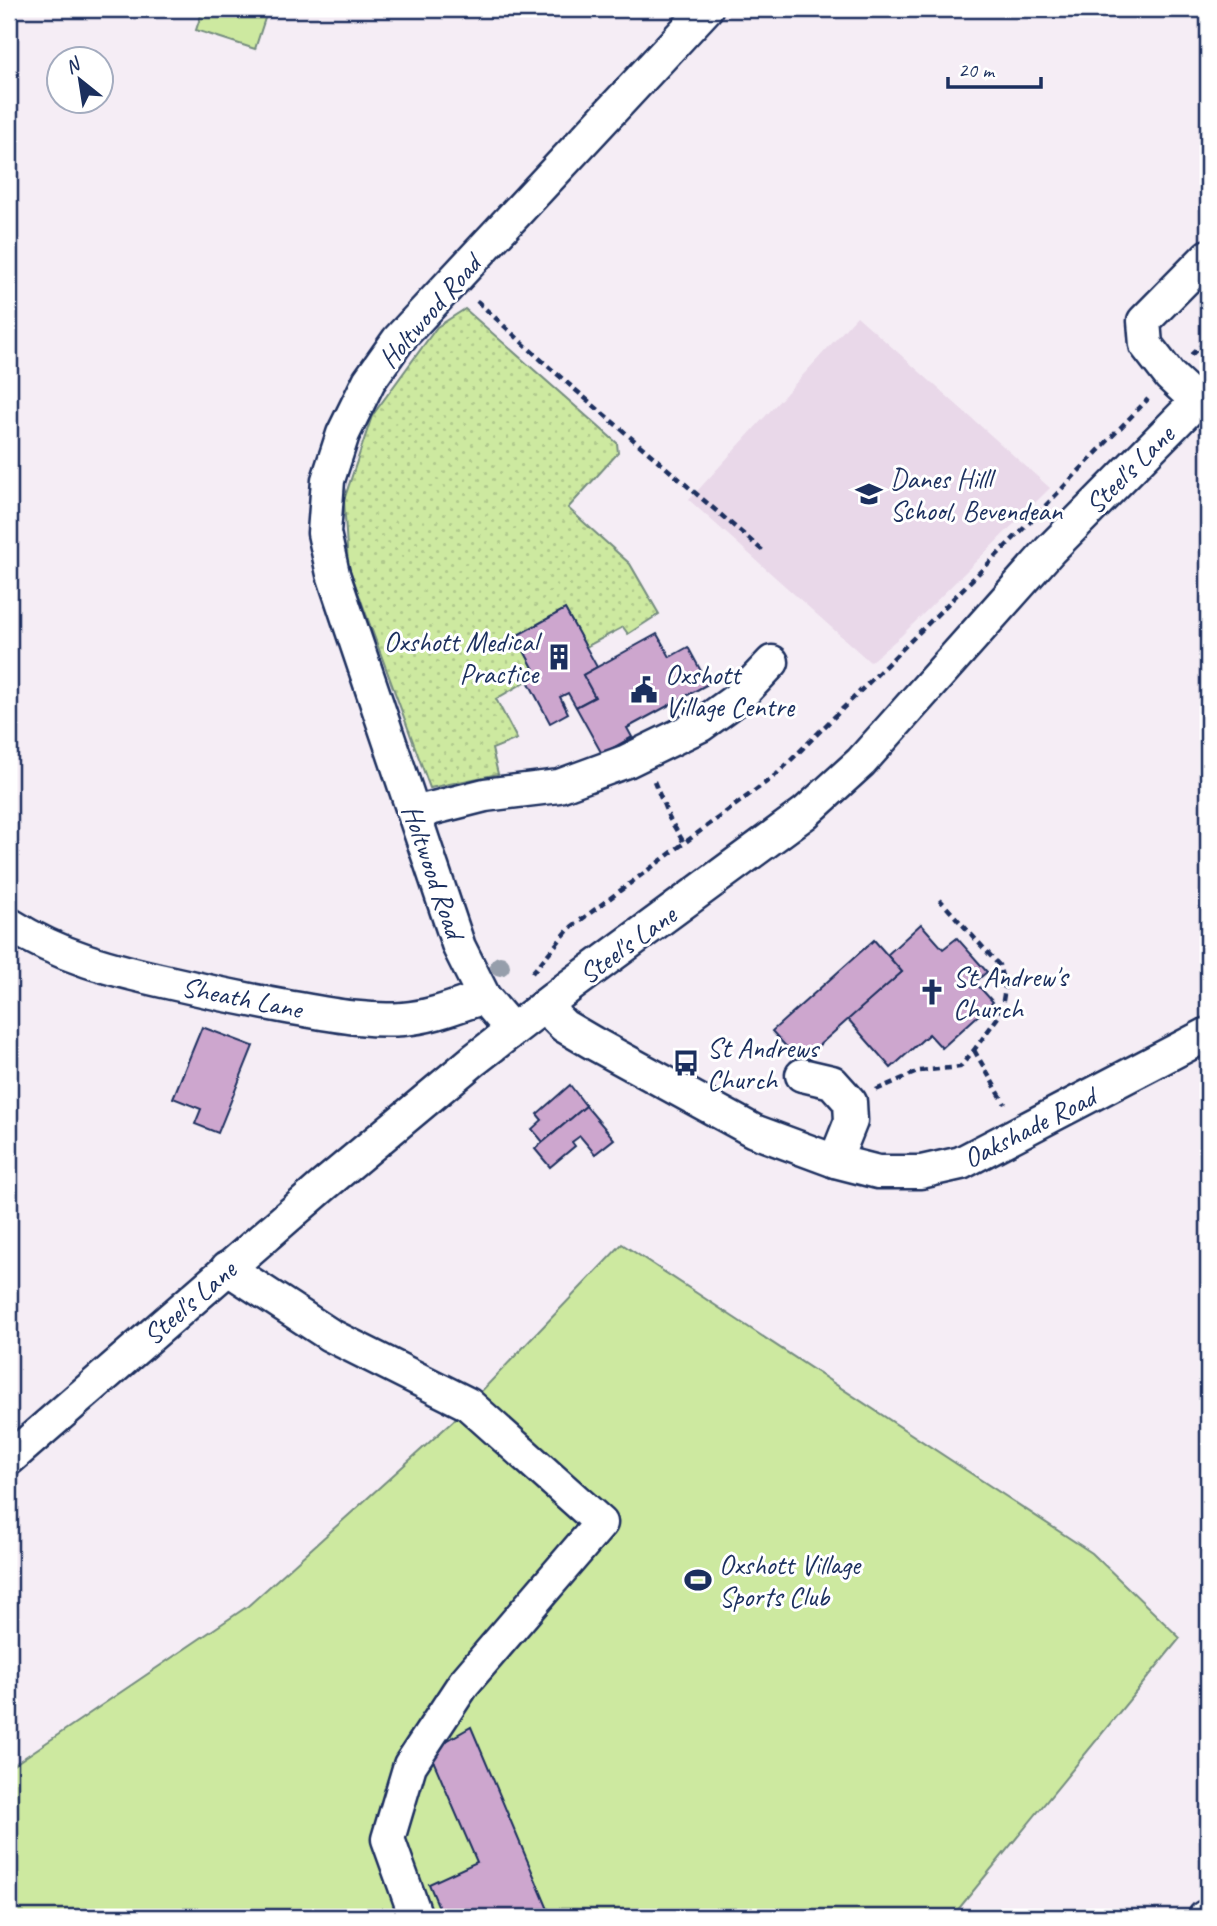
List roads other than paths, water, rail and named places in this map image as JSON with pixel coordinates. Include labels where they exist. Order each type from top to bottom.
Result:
[{"type":"street","name":"Holtwood Road","points":[[512,1030],[484,997],[459,947],[333,574],[324,533],[328,480],[343,434],[369,381],[398,340],[706,9]]},
{"type":"street","points":[[1203,395],[1170,376],[1146,345],[1144,321],[1208,256]]},
{"type":"street","name":"Steel's Lane","points":[[9,1459],[227,1268],[474,1060],[805,813],[860,762],[1050,550],[1203,395]]},
{"type":"street","points":[[414,813],[485,795],[559,786],[627,761],[701,725],[737,699],[772,662]]},
{"type":"street","name":"Sheath Lane","points":[[9,923],[68,955],[135,975],[241,999],[349,1018],[402,1019],[438,1014],[484,997]]},
{"type":"street","name":"Oakshade Road","points":[[544,1006],[574,1032],[754,1131],[835,1161],[878,1172],[921,1172],[961,1163],[1208,1034]]},
{"type":"street","points":[[802,1075],[832,1082],[850,1102],[851,1121],[835,1161]]},
{"type":"street","points":[[227,1268],[330,1335],[468,1404],[601,1523],[464,1683],[410,1765],[388,1839],[416,1917]]},
{"type":"place","name":"Danes Hilll School, Bevendean","points":[[869,494]]},
{"type":"place","name":"Oxshott Medical Practice","points":[[559,657]]},
{"type":"place","name":"Oxshott Village Centre","points":[[644,690]]},
{"type":"place","name":"St Andrew's Church","points":[[932,992]]},
{"type":"place","name":"St Andrews Church","points":[[686,1063]]},
{"type":"place","name":"Oxshott Village Sports Club","points":[[698,1580]]}]
